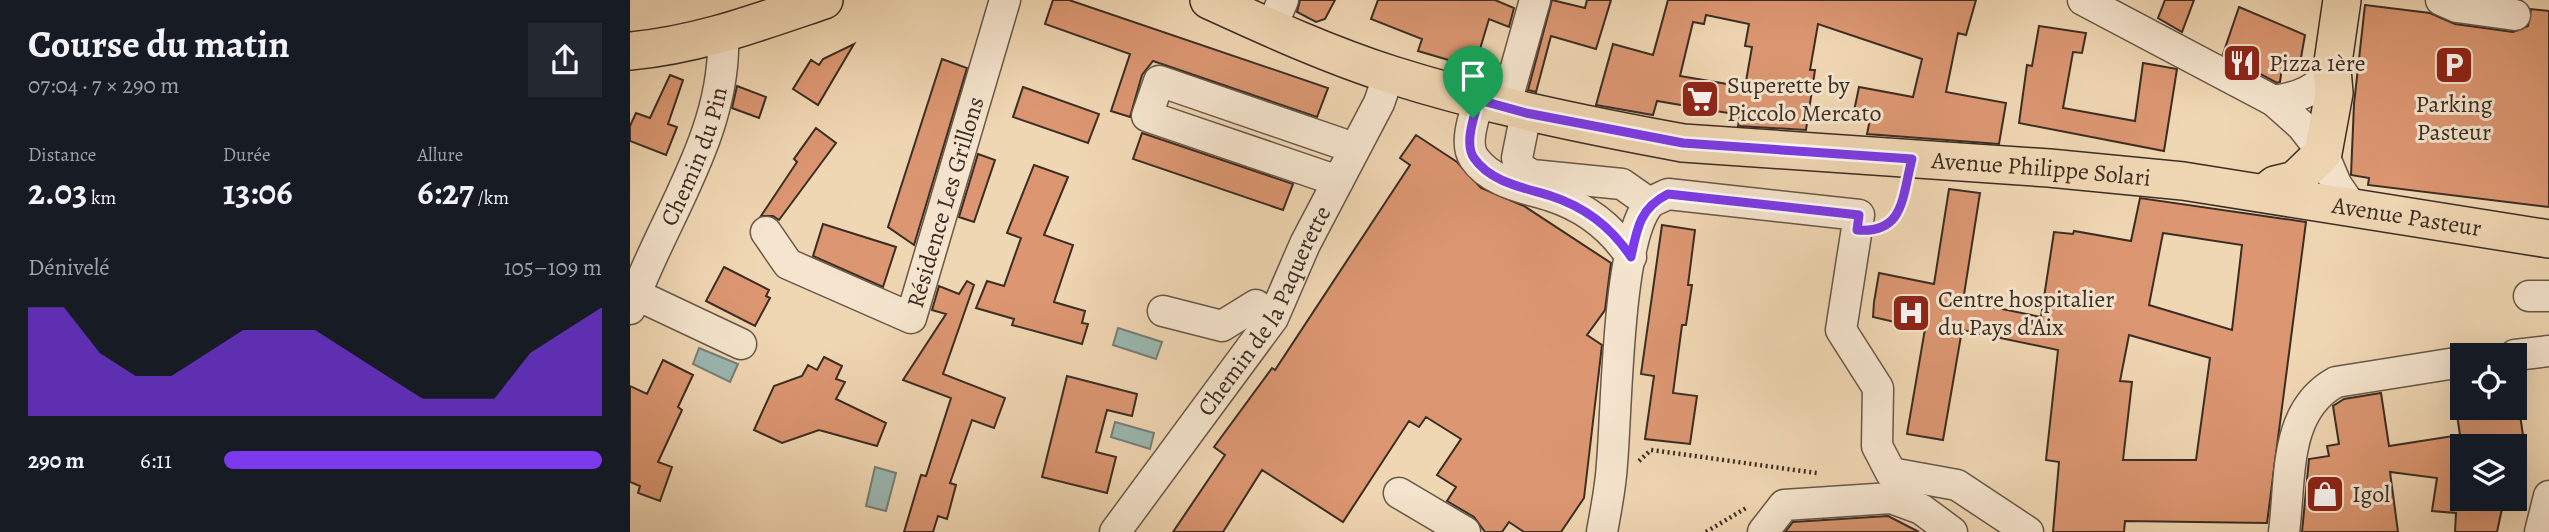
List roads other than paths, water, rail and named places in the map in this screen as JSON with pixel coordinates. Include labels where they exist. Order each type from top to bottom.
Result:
[{"type":"main road","points":[[630,51],[685,44],[723,35],[824,0]]},
{"type":"main road","name":"Avenue Philippe Solari","points":[[1209,0],[1277,14],[1389,74],[1503,107],[1683,143],[2049,168],[2266,192]]},
{"type":"main road","points":[[2266,192],[2275,186],[2295,180],[2323,153],[2334,93],[2332,69],[2342,0]]},
{"type":"main road","name":"Avenue Pasteur","points":[[2266,192],[2275,197],[2306,203],[2351,206],[2549,239]]},
{"type":"street","name":"Résidence Les Grillons","points":[[766,232],[788,264],[911,318],[1004,0]]},
{"type":"street","points":[[1535,0],[1503,107],[1471,141],[1473,157],[1487,171],[1506,181],[1528,191],[1552,196],[1602,222],[1616,234],[1631,257]]},
{"type":"street","points":[[2084,0],[2274,101],[2302,126],[2323,153],[2336,184],[2351,206]]},
{"type":"street","points":[[2441,0],[2457,7],[2525,8]]},
{"type":"street","name":"Chemin du Pin","points":[[633,302],[708,132],[724,57],[723,35]]},
{"type":"street","points":[[2274,101],[2305,94],[2322,83],[2332,69]]},
{"type":"street","name":"Chemin de la Paquerette","points":[[1115,532],[1273,318],[1338,180],[1379,103],[1389,74]]},
{"type":"street","points":[[1338,180],[1147,116],[1159,81],[1354,148]]},
{"type":"street","points":[[1503,107],[1520,168],[1532,175],[1622,184],[1650,203]]},
{"type":"street","points":[[1602,532],[1612,464],[1615,391],[1631,257],[1637,230],[1650,203],[1668,194],[1859,215],[1841,330],[1878,388],[1877,446],[1891,473],[1957,485],[2028,532]]},
{"type":"street","points":[[633,302],[741,344]]},
{"type":"street","points":[[1163,311],[1222,326],[1256,305]]},
{"type":"street","points":[[2527,354],[2549,351]]},
{"type":"street","points":[[2284,532],[2296,426],[2307,406],[2321,390],[2336,382],[2450,364]]},
{"type":"street","points":[[1399,493],[1465,532]]},
{"type":"street","points":[[2539,532],[2549,496]]},
{"type":"street","points":[[1763,532],[1784,505],[1891,498],[1921,509],[1952,532]]},
{"type":"water","points":[[1118,328],[1162,342],[1156,359],[1113,345]]},
{"type":"water","points":[[699,348],[738,364],[730,382],[693,364]]},
{"type":"water","points":[[1115,422],[1154,433],[1150,449],[1111,437]]},
{"type":"water","points":[[875,467],[896,473],[886,511],[866,506]]},
{"type":"place","name":"Pizza 1ère","points":[[2242,63]]},
{"type":"place","name":"Parking Pasteur","points":[[2454,65]]},
{"type":"place","name":"Superette by Piccolo Mercato","points":[[1700,99]]},
{"type":"place","name":"Centre hospitalier du Pays d'Aix","points":[[1911,313]]},
{"type":"place","name":"Igol","points":[[2325,494]]}]
